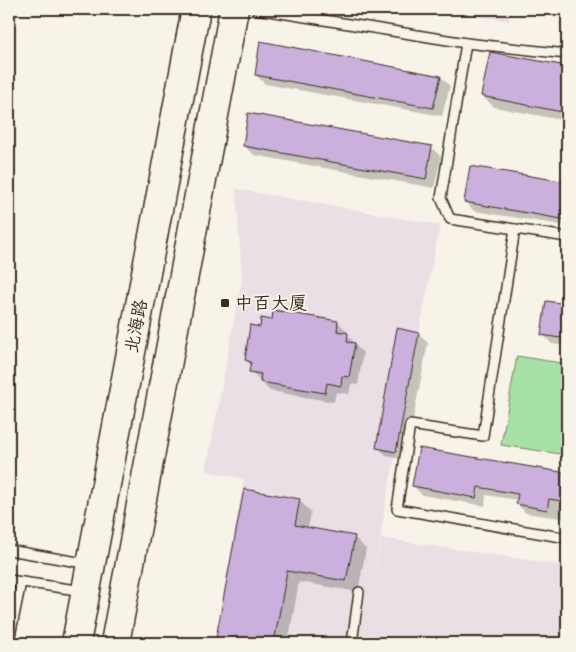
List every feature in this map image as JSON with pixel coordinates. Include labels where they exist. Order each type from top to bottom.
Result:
[{"type":"main road","name":"北海路","points":[[76,643],[196,9]]},
{"type":"main road","points":[[115,643],[234,9]]},
{"type":"lane","points":[[256,9],[466,43],[567,54]]},
{"type":"lane","points":[[466,43],[441,198],[450,219],[567,237]]},
{"type":"lane","points":[[515,229],[483,436],[410,425],[397,509],[567,538]]},
{"type":"lane","points":[[9,550],[91,564]]},
{"type":"lane","points":[[9,580],[86,591]]},
{"type":"lane","points":[[9,641],[20,582]]},
{"type":"lane","points":[[352,643],[359,592]]},
{"type":"shaded area","points":[[428,9],[511,9],[509,21]]},
{"type":"shaded area","points":[[236,189],[440,225],[386,502],[373,581],[381,538],[567,566],[567,643],[215,643],[244,479],[206,471],[242,278]]},
{"type":"green space","points":[[517,356],[567,364],[567,455],[501,445]]},
{"type":"building","points":[[260,41],[441,76],[433,108],[255,75]]},
{"type":"building","points":[[490,52],[567,66],[567,113],[481,96]]},
{"type":"building","points":[[248,113],[432,146],[426,179],[243,146]]},
{"type":"building","points":[[470,166],[567,182],[567,220],[464,202]]},
{"type":"building","points":[[546,301],[567,304],[567,339],[541,335]]},
{"type":"building","points":[[273,310],[338,321],[337,331],[348,333],[347,342],[355,343],[349,377],[342,376],[341,386],[327,383],[325,393],[260,382],[261,374],[249,372],[251,362],[245,360],[250,325],[260,327],[261,318],[272,320]]},
{"type":"building","points":[[397,328],[419,333],[396,452],[376,448]]},
{"type":"building","points":[[419,448],[567,473],[567,502],[549,499],[547,510],[516,504],[518,494],[478,487],[476,498],[412,486]]},
{"type":"building","points":[[244,489],[300,499],[295,525],[355,536],[346,581],[287,571],[274,643],[215,643]]},
{"type":"place","name":"中百大厦","points":[[225,303]]}]
